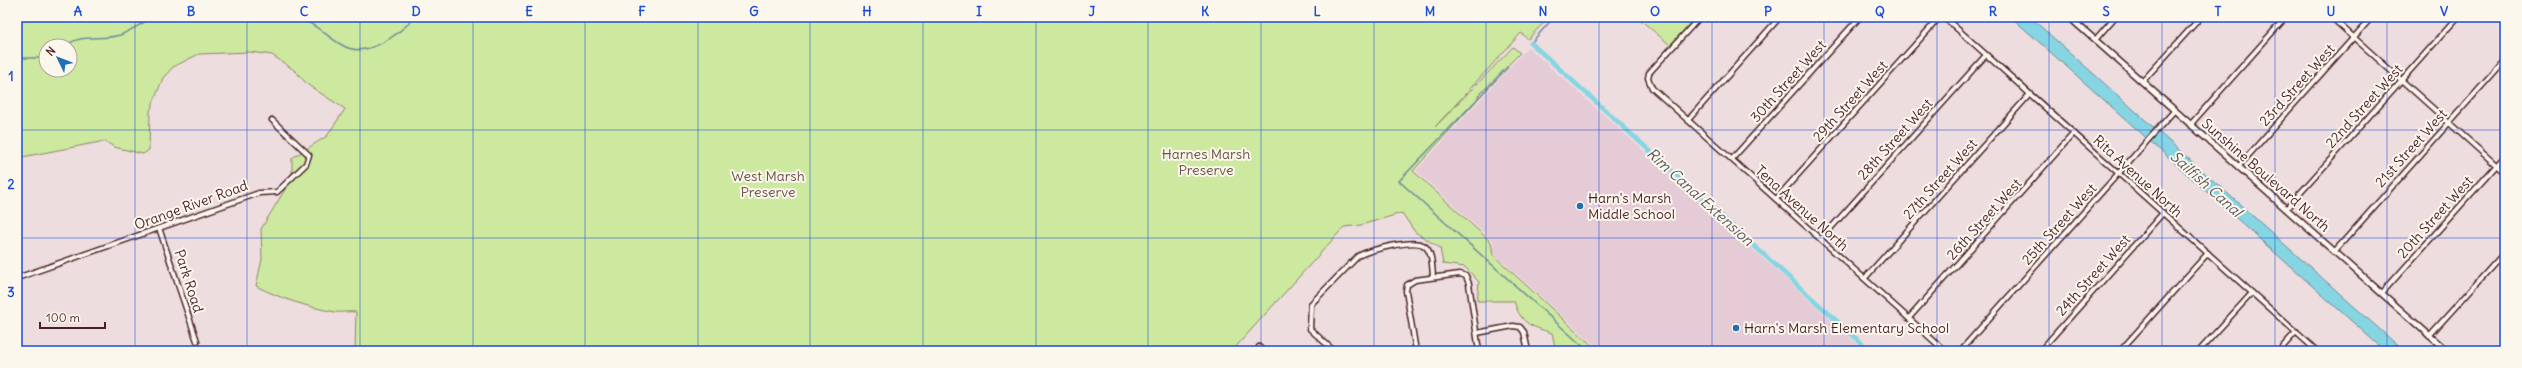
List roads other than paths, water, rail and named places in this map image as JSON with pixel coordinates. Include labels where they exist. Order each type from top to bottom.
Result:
[{"type":"street","name":"Tena Avenue North","points":[[1700,17],[1649,74],[1648,78],[1652,88],[1945,351]]},
{"type":"street","points":[[1688,120],[1780,17]]},
{"type":"street","name":"30th Street West","points":[[1732,160],[1860,17]]},
{"type":"street","name":"29th Street West","points":[[1776,199],[1940,17]]},
{"type":"street","name":"Rita Avenue North","points":[[1944,17],[2317,351]]},
{"type":"street","name":"Sunshine Boulevard North","points":[[2069,17],[2238,168],[2447,351]]},
{"type":"street","points":[[2095,40],[2115,17]]},
{"type":"street","points":[[2142,82],[2201,17]]},
{"type":"street","points":[[2190,125],[2286,17]]},
{"type":"street","points":[[2331,17],[2505,173]]},
{"type":"street","name":"23rd Street West","points":[[2238,168],[2372,17]]},
{"type":"street","name":"22nd Street West","points":[[2286,209],[2458,17]]},
{"type":"street","name":"28th Street West","points":[[1821,239],[1986,55]]},
{"type":"street","name":"21st Street West","points":[[2334,252],[2505,60]]},
{"type":"street","name":"27th Street West","points":[[1865,278],[2030,94]]},
{"type":"street","name":"25th Street West","points":[[1960,351],[2174,111]]},
{"type":"street","name":"Orange River Road","points":[[17,278],[259,193],[273,193],[282,189],[306,164],[308,154],[272,120]]},
{"type":"street","name":"26th Street West","points":[[1910,318],[2074,134]]},
{"type":"street","name":"20th Street West","points":[[2382,293],[2505,156]]},
{"type":"street","name":"24th Street West","points":[[2040,351],[2163,213]]},
{"type":"street","name":"Park Road","points":[[159,228],[197,341]]},
{"type":"street","points":[[1334,351],[1310,330],[1311,304],[1358,256],[1367,251],[1388,247],[1414,244],[1423,245],[1429,251],[1433,277]]},
{"type":"street","points":[[2429,336],[2505,252]]},
{"type":"street","points":[[2120,351],[2208,253]]},
{"type":"street","points":[[1416,351],[1406,291],[1407,285],[1410,282],[1433,277],[1460,274],[1466,276],[1469,284],[1479,351]]},
{"type":"street","points":[[2199,351],[2252,293]]},
{"type":"street","points":[[1477,334],[1513,326],[1520,327],[1524,332],[1528,351]]},
{"type":"street","points":[[2279,351],[2296,332]]},
{"type":"street","points":[[1259,347],[1263,351]]},
{"type":"street","points":[[2502,351],[2505,348]]},
{"type":"water","name":"Sailfish Canal","points":[[2011,17],[2030,17],[2404,351],[2385,351]]},
{"type":"waterway","points":[[78,40],[84,38],[113,37],[120,35],[153,17]]},
{"type":"waterway","points":[[294,17],[314,25],[342,45],[351,49],[361,49],[381,43],[391,38],[415,17]]},
{"type":"waterway","points":[[1531,43],[1554,17]]},
{"type":"waterway","name":"Rim Canal Extension","points":[[1531,43],[1870,351]]},
{"type":"waterway","points":[[17,58],[38,58]]},
{"type":"waterway","points":[[1508,67],[1399,181],[1588,351]]},
{"type":"place","name":"Harn's Marsh Middle School","points":[[1580,206]]},
{"type":"place","name":"Harn's Marsh Elementary School","points":[[1736,328]]},
{"type":"park label","name":"Harnes Marsh Preserve","points":[[1206,162]]},
{"type":"park label","name":"West Marsh Preserve","points":[[768,184]]}]
